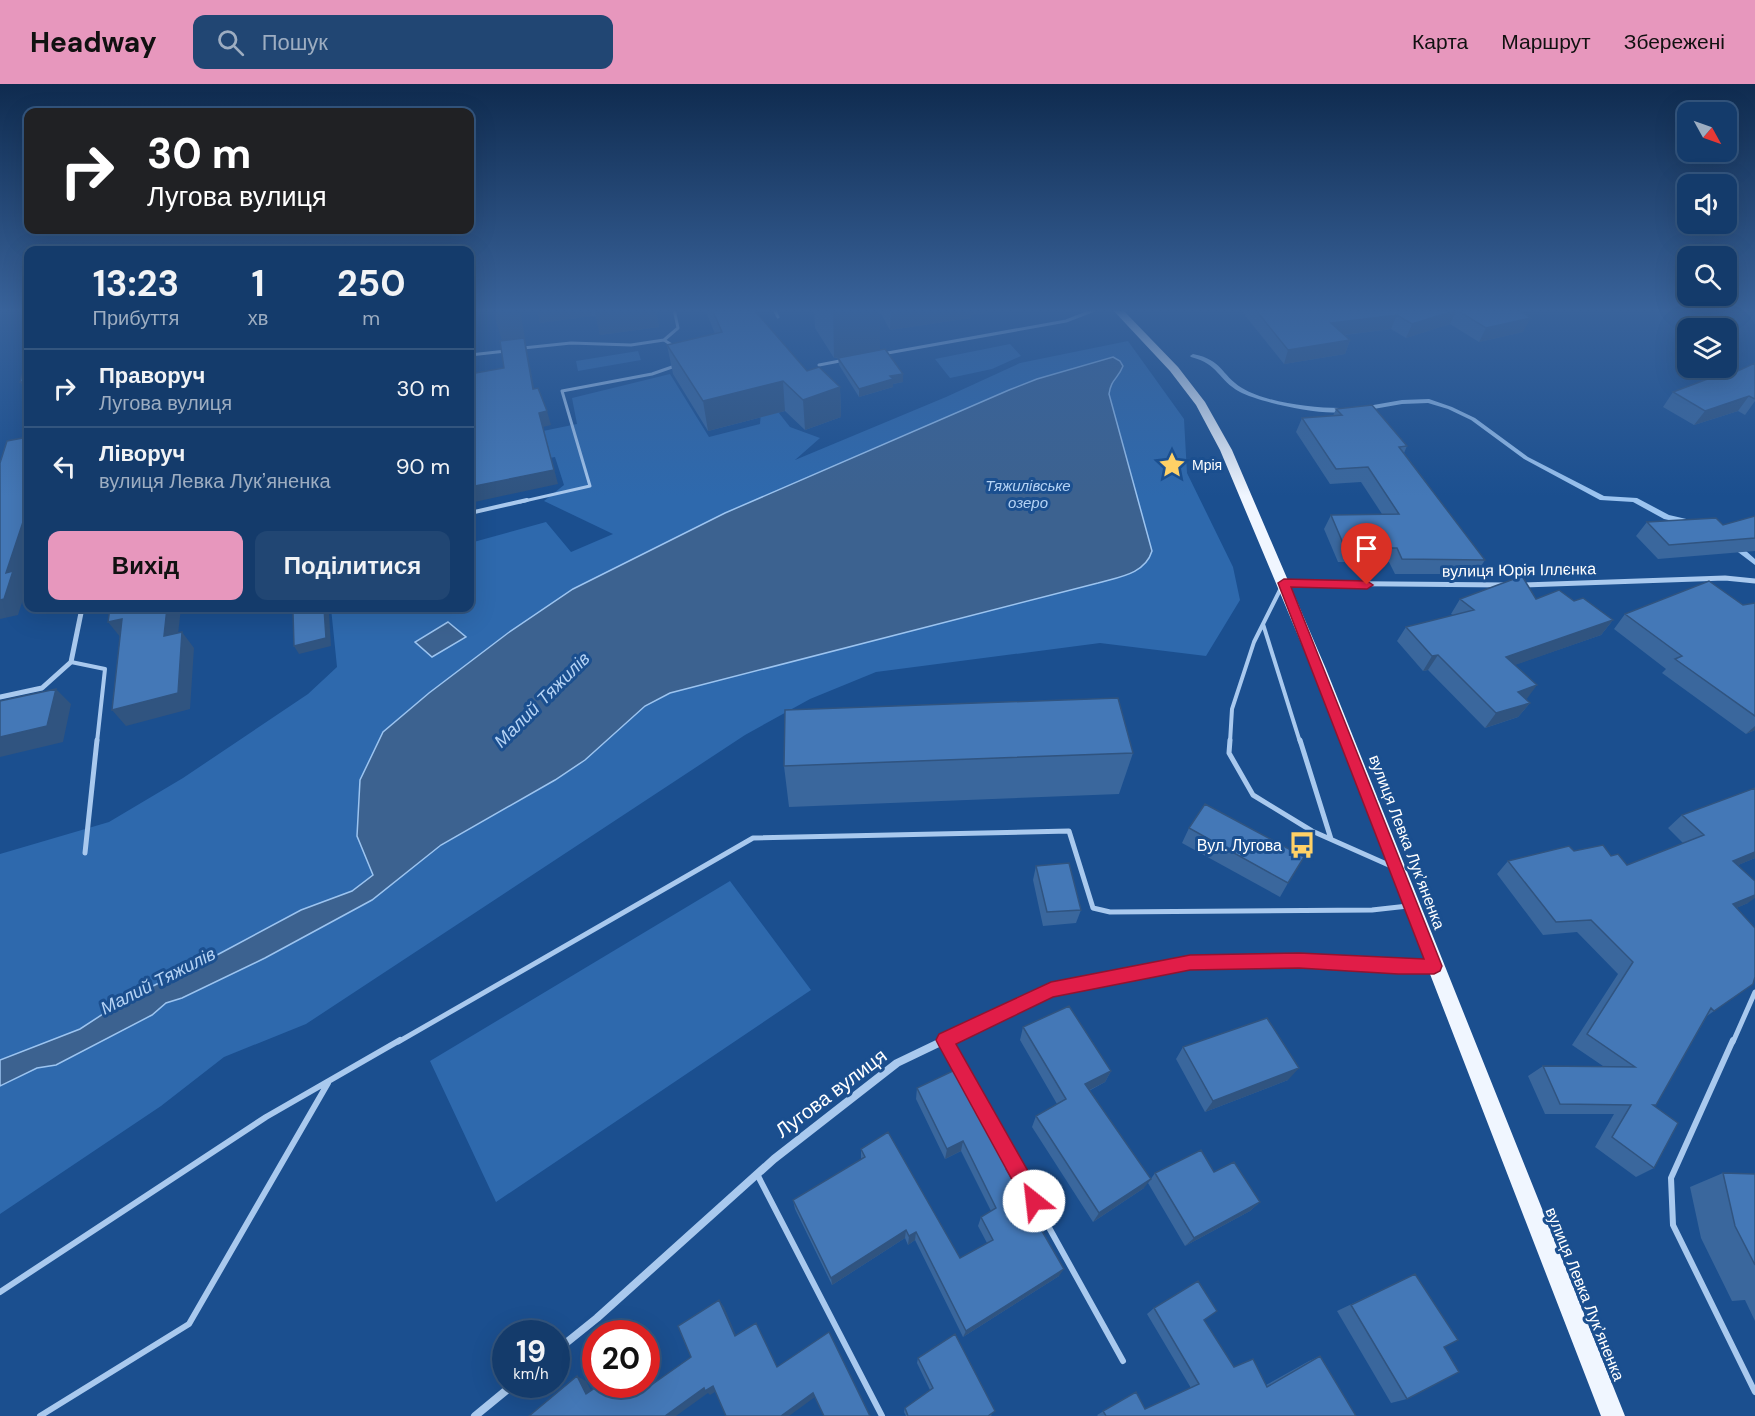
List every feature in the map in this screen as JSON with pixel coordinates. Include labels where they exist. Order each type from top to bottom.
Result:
[{"type":"main road","name":"вулиця Левка Лукʼяненка","points":[[1175,371],[1201,404],[1226,450],[1284,583],[1613,1416]]},
{"type":"street","name":"вулиця Юрія Іллєнка","points":[[1284,583],[1552,585],[1725,578],[1755,581]]},
{"type":"street","points":[[0,697],[42,688],[71,662],[81,612]]},
{"type":"street","name":"Лугова вулиця","points":[[570,1340],[757,1174],[897,1063],[1051,990],[1190,962],[1299,960],[1434,966]]},
{"type":"street","points":[[475,1416],[497,1398]]},
{"type":"lane","points":[[474,512],[590,486],[562,391],[660,371]]},
{"type":"lane","points":[[1284,583],[1254,642],[1232,709],[1229,753],[1253,795],[1312,831],[1395,868]]},
{"type":"lane","points":[[1263,624],[1331,840]]},
{"type":"lane","points":[[71,662],[105,669],[85,853]]},
{"type":"lane","points":[[0,1292],[266,1117],[753,838],[1069,831],[1093,908],[1110,912],[1372,910],[1410,906]]},
{"type":"lane","points":[[1755,992],[1671,1178],[1672,1225],[1755,1392]]},
{"type":"lane","points":[[945,1040],[1123,1361]]},
{"type":"lane","points":[[40,1416],[189,1324],[329,1081]]},
{"type":"lane","points":[[757,1174],[882,1416]]},
{"type":"shaded area","points":[[945,371],[982,371],[950,378]]},
{"type":"shaded area","points":[[1002,371],[1150,371],[1184,419],[1187,473],[1233,567],[1240,600],[1206,656],[1100,643],[876,672],[810,699],[745,735],[306,1024],[224,1057],[161,1106],[0,1214],[0,854],[109,822],[183,778],[308,694],[337,667],[331,612],[474,612],[474,542],[546,522],[571,552],[613,534],[544,501],[564,485],[555,457],[474,471],[474,445],[577,424],[572,398],[670,374],[709,437],[760,424],[761,412],[775,408],[790,427],[820,438],[795,460]]},
{"type":"shaded area","points":[[730,881],[811,990],[496,1202],[430,1061]]},
{"type":"water","name":"Тяжилівське озеро","points":[[1064,371],[1120,371],[1111,385],[1109,394],[1152,551],[1149,559],[1137,570],[1114,579],[670,693],[645,706],[585,760],[555,780],[441,845],[372,900],[265,958],[182,998],[166,1003],[152,1015],[56,1065],[37,1068],[0,1086],[0,1060],[80,1029],[126,999],[217,955],[301,910],[352,891],[373,875],[357,836],[360,780],[383,732],[429,693],[508,633],[573,589],[725,513],[1037,379]]},
{"type":"water","points":[[448,622],[466,637],[432,657],[415,642]]},
{"type":"building","points":[[23,371],[24,371],[24,382],[20,382]]},
{"type":"building","points":[[530,371],[533,389],[538,388],[547,411],[539,413],[554,470],[474,486],[474,373]]},
{"type":"building","points":[[684,371],[823,371],[840,387],[803,400],[783,381],[703,401]]},
{"type":"building","points":[[847,371],[901,371],[903,374],[890,376],[893,379],[859,389]]},
{"type":"building","points":[[1737,371],[1755,371],[1755,399],[1749,396],[1705,411],[1673,392],[1710,378],[1737,378]]},
{"type":"building","points":[[1372,405],[1407,446],[1399,447],[1485,560],[1402,559],[1397,548],[1345,548],[1331,515],[1399,514],[1368,467],[1336,469],[1302,418],[1342,415],[1336,409]]},
{"type":"building","points":[[24,438],[24,519],[6,573],[13,571],[4,599],[0,600],[0,463],[7,441]]},
{"type":"building","points":[[1755,516],[1755,538],[1669,545],[1647,522],[1716,518],[1723,525]]},
{"type":"building","points":[[1522,576],[1536,599],[1559,590],[1574,601],[1583,598],[1613,620],[1506,657],[1537,685],[1518,692],[1530,703],[1496,713],[1438,655],[1432,656],[1406,627],[1474,610],[1460,599]]},
{"type":"building","points":[[1709,581],[1743,605],[1755,603],[1755,716],[1675,659],[1682,656],[1625,614]]},
{"type":"building","points":[[109,612],[167,612],[164,636],[182,632],[178,693],[112,710],[122,619],[108,622]]},
{"type":"building","points":[[324,612],[326,638],[294,646],[293,613]]},
{"type":"building","points":[[56,689],[47,726],[0,737],[0,701]]},
{"type":"building","points":[[1118,698],[1133,753],[784,766],[785,710]]},
{"type":"building","points":[[1755,788],[1755,852],[1733,861],[1755,881],[1755,895],[1733,904],[1755,928],[1755,977],[1753,984],[1714,1011],[1711,1008],[1656,1105],[1653,1105],[1678,1123],[1654,1168],[1612,1137],[1631,1105],[1560,1104],[1543,1066],[1635,1067],[1587,1034],[1633,962],[1591,920],[1556,922],[1508,861],[1569,846],[1574,851],[1603,845],[1611,856],[1618,854],[1627,865],[1704,835],[1682,815]]},
{"type":"building","points":[[1205,804],[1304,857],[1288,883],[1189,828]]},
{"type":"building","points":[[1069,863],[1081,910],[1047,912],[1036,866]]},
{"type":"building","points":[[1069,1006],[1111,1071],[1085,1084],[1151,1179],[1099,1213],[1036,1116],[1066,1099],[1023,1027]]},
{"type":"building","points":[[1267,1018],[1299,1068],[1213,1101],[1183,1047]]},
{"type":"building","points":[[957,1069],[1010,1167],[1006,1169],[1064,1269],[966,1331],[916,1232],[909,1236],[906,1230],[831,1278],[793,1200],[865,1157],[861,1149],[888,1132],[960,1258],[993,1240],[981,1217],[996,1208],[963,1141],[947,1149],[917,1088]]},
{"type":"building","points":[[1201,1150],[1214,1172],[1234,1162],[1260,1202],[1194,1238],[1155,1173]]},
{"type":"building","points":[[1723,1173],[1755,1174],[1755,1265],[1735,1226]]},
{"type":"building","points":[[1415,1274],[1458,1340],[1444,1347],[1459,1372],[1407,1399],[1351,1305]]},
{"type":"building","points":[[1198,1281],[1217,1311],[1204,1320],[1234,1367],[1253,1359],[1267,1387],[1320,1356],[1356,1416],[1106,1416],[1103,1411],[1136,1392],[1145,1409],[1199,1384],[1154,1308]]},
{"type":"building","points":[[719,1300],[735,1336],[756,1323],[777,1367],[829,1332],[870,1416],[824,1416],[813,1393],[781,1416],[726,1416],[713,1386],[705,1391],[704,1388],[665,1416],[529,1416],[551,1398],[570,1398],[570,1382],[577,1376],[582,1386],[582,1398],[660,1398],[660,1379],[691,1357],[678,1326]]},
{"type":"building","points":[[955,1334],[995,1411],[988,1416],[908,1416],[905,1408],[933,1388],[918,1358]]},
{"type":"waterway","name":"Малий Тяжилів","points":[[1221,371],[1241,390],[1262,398],[1292,405],[1346,410]]},
{"type":"waterway","name":"Малий Тяжилів","points":[[1362,409],[1402,402],[1429,401],[1450,408],[1473,419],[1526,458],[1603,498],[1634,500],[1667,517],[1692,523]]},
{"type":"waterway","name":"Малий Тяжилів","points":[[1733,544],[1755,563]]},
{"type":"place","name":"Мрія","points":[[1172,465]]},
{"type":"place","name":"Вул. Лугова","points":[[1302,845]]},
{"type":"route","points":[[1034,1201],[945,1040],[1051,990],[1190,962],[1299,960],[1434,966],[1284,583],[1367,585]]}]
